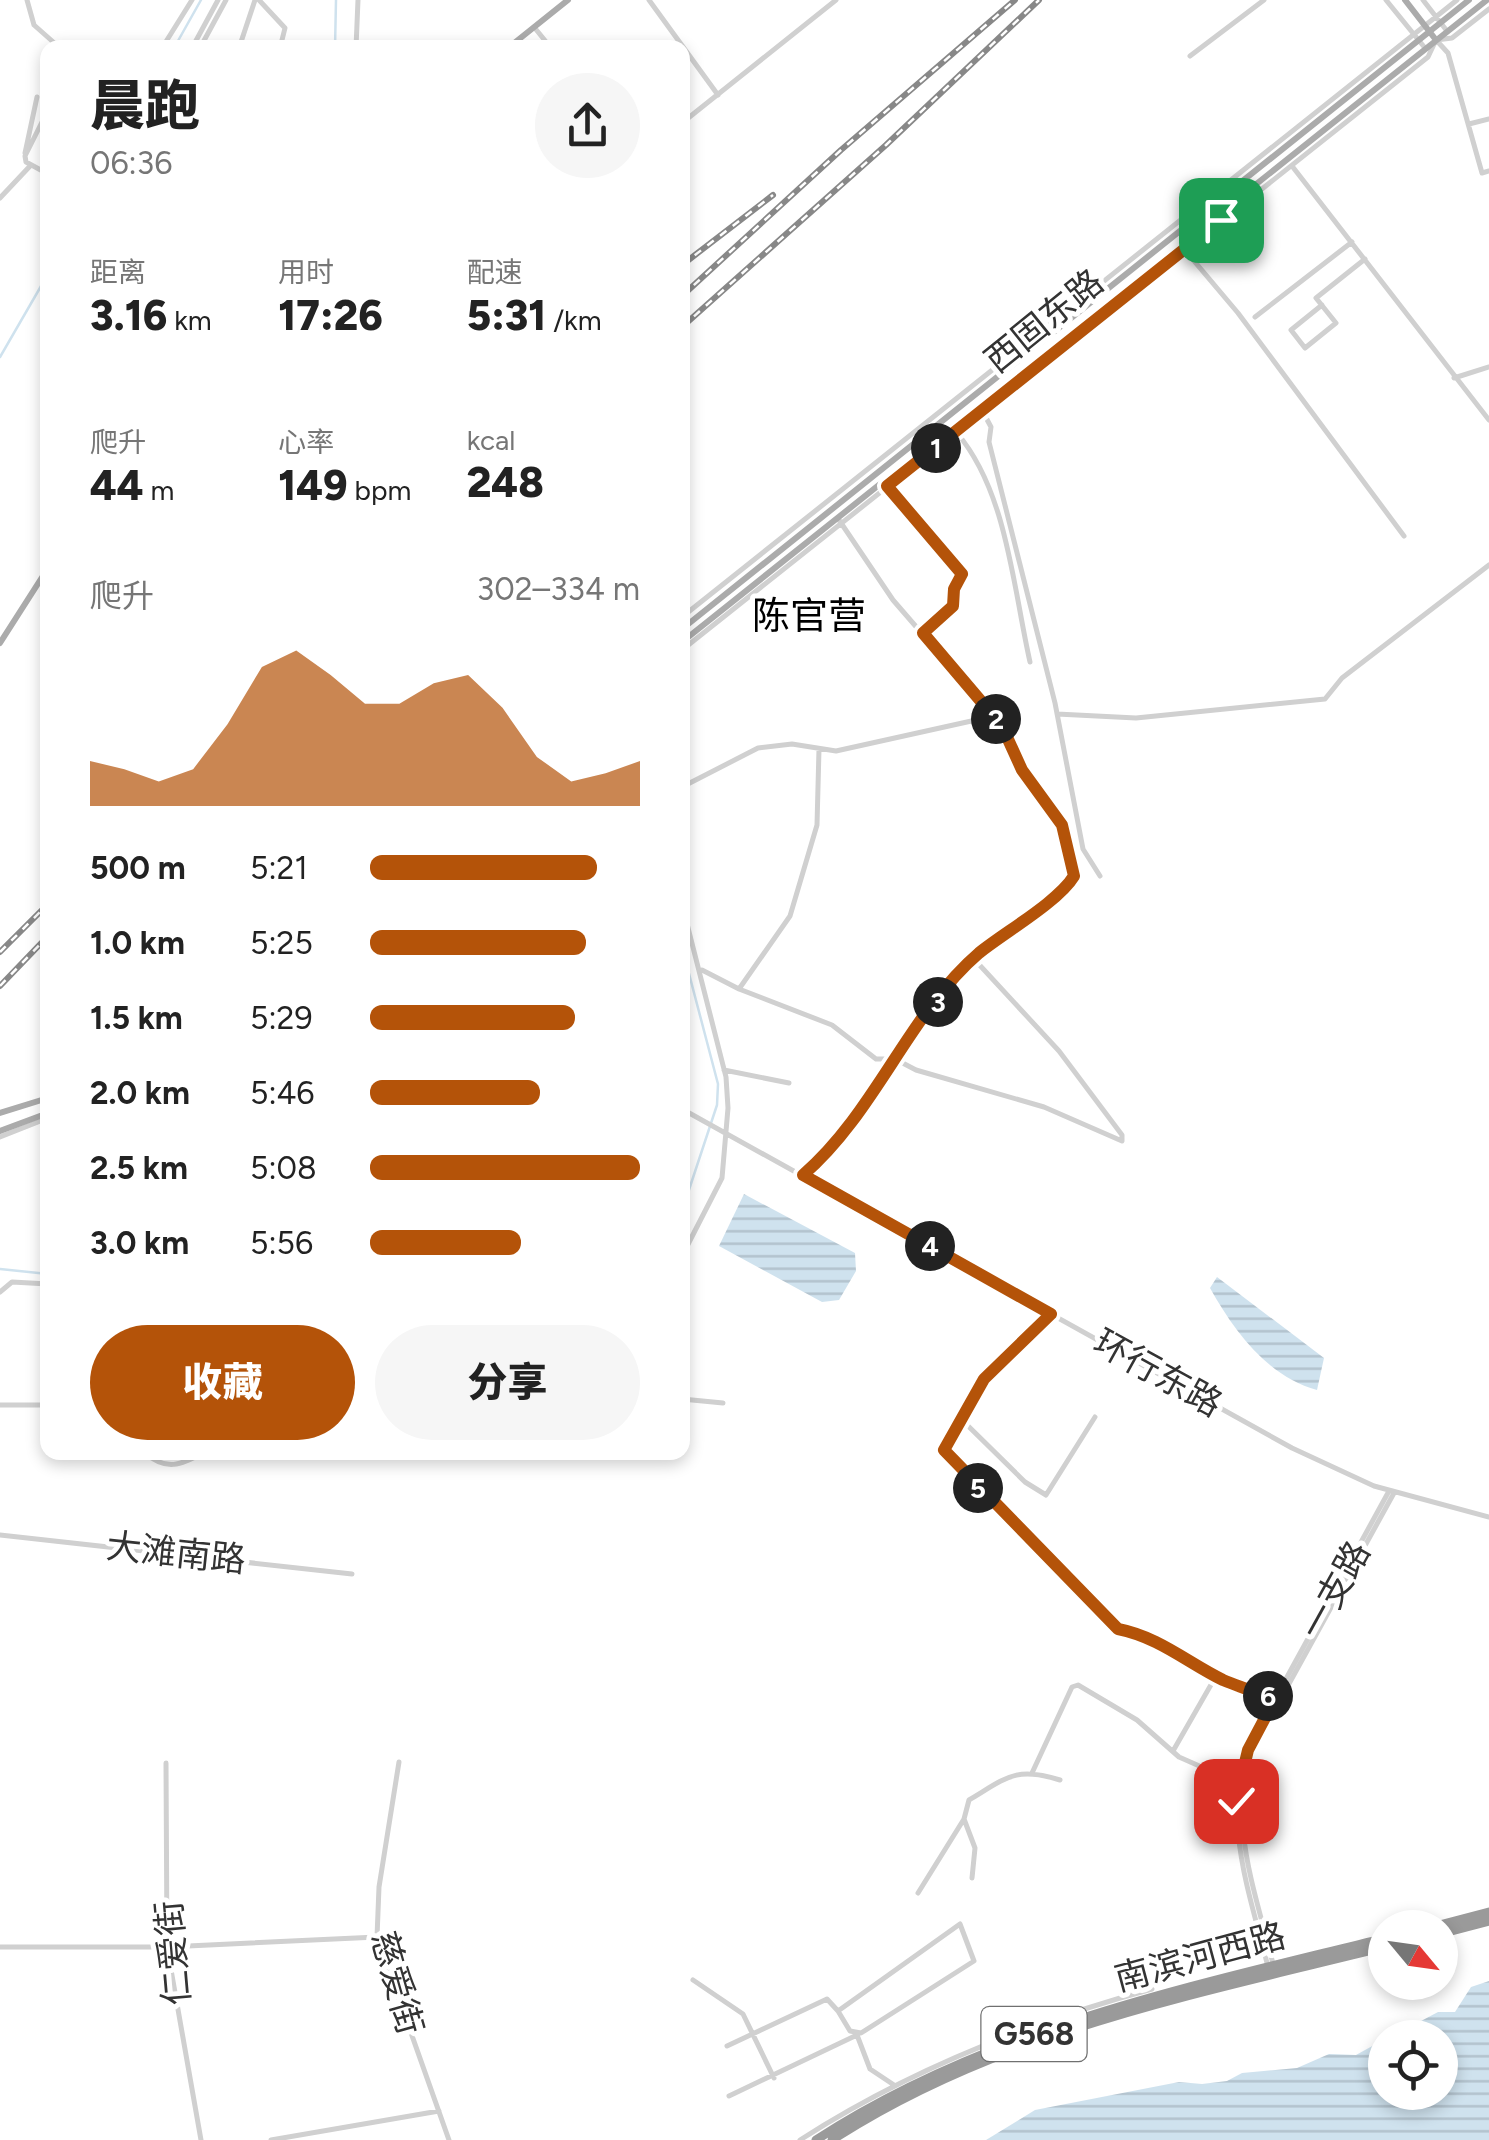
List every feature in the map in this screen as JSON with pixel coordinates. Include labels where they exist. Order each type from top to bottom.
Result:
[{"type":"highway","points":[[1458,1920],[1489,1912]]},
{"type":"highway","points":[[1458,1929],[1489,1921]]},
{"type":"highway","name":"南滨河西路","points":[[1272,1971],[1368,1943]]},
{"type":"highway","name":"南滨河西路","points":[[816,2140],[900,2091],[993,2047],[1145,1997],[1368,1951]]},
{"type":"highway","name":"南滨河西路","points":[[832,2140],[900,2091]]},
{"type":"main road","points":[[517,40],[568,0]]},
{"type":"main road","name":"西固东路","points":[[690,622],[1290,143],[1427,28],[1469,0]]},
{"type":"main road","name":"西固东路","points":[[690,636],[954,430],[1487,0]]},
{"type":"main road","points":[[1405,1],[1436,40]]},
{"type":"main road","points":[[1290,143],[1296,152]]},
{"type":"main road","points":[[0,642],[40,580]]},
{"type":"main road","points":[[0,1113],[40,1100]]},
{"type":"main road","points":[[0,1134],[40,1119]]},
{"type":"street","points":[[27,0],[34,25],[51,40]]},
{"type":"street","points":[[167,40],[192,0]]},
{"type":"street","points":[[197,40],[222,0]]},
{"type":"street","points":[[204,40],[222,0]]},
{"type":"street","points":[[242,40],[257,0],[286,28],[282,40]]},
{"type":"street","points":[[356,40],[358,0]]},
{"type":"street","points":[[649,0],[678,40]]},
{"type":"street","points":[[690,117],[836,0]]},
{"type":"street","points":[[1190,56],[1264,0]]},
{"type":"street","points":[[1386,0],[1425,49]]},
{"type":"street","points":[[1423,0],[1447,31]]},
{"type":"street","points":[[1439,19],[1457,0]]},
{"type":"street","points":[[1436,40],[1452,38],[1488,13]]},
{"type":"street","points":[[534,26],[545,40]]},
{"type":"street","points":[[690,611],[1416,38]]},
{"type":"street","points":[[1436,40],[1448,52],[1482,172],[1489,171]]},
{"type":"street","points":[[1436,40],[1428,57],[1289,162],[1489,420]]},
{"type":"street","points":[[690,56],[718,95]]},
{"type":"street","points":[[37,97],[23,146],[31,165],[40,170]]},
{"type":"street","points":[[1468,124],[1489,120]]},
{"type":"street","points":[[25,156],[40,126]]},
{"type":"street","points":[[0,198],[31,165]]},
{"type":"street","points":[[1255,317],[1352,242]]},
{"type":"street","points":[[1182,246],[1238,313],[1404,536]]},
{"type":"street","points":[[1322,305],[1290,330],[1305,348],[1336,323],[1322,305],[1316,298],[1365,259]]},
{"type":"street","points":[[1454,378],[1489,368]]},
{"type":"street","points":[[981,408],[991,427],[989,442],[1057,714],[1083,849],[1100,876]]},
{"type":"street","points":[[690,643],[954,430],[983,471],[1030,662]]},
{"type":"street","points":[[887,486],[962,574],[954,589],[953,606],[923,633]]},
{"type":"street","points":[[803,1175],[860,1116],[895,1059],[974,958],[1074,876],[1062,825],[1022,770],[994,716],[893,600],[839,520]]},
{"type":"street","points":[[1057,714],[1136,718],[1326,699],[1342,678],[1489,565]]},
{"type":"street","points":[[690,784],[758,748],[781,744],[836,751],[994,716]]},
{"type":"street","points":[[740,989],[790,916],[817,824],[819,748]]},
{"type":"street","points":[[690,936],[724,1070],[728,1108],[722,1131],[722,1178],[690,1240]]},
{"type":"street","points":[[702,970],[832,1025],[876,1058],[895,1059],[916,1070],[1044,1107],[1122,1141],[1122,1135],[1059,1052],[974,958]]},
{"type":"street","points":[[724,1070],[789,1083]]},
{"type":"street","name":"环行东路","points":[[690,1113],[1292,1448],[1391,1492],[1489,1517]]},
{"type":"street","points":[[0,1292],[12,1282],[40,1284]]},
{"type":"street","points":[[1051,1314],[984,1379],[944,1450],[1100,1615],[1118,1629],[1150,1637],[1216,1676],[1275,1699]]},
{"type":"street","points":[[690,1400],[723,1403]]},
{"type":"street","points":[[0,1405],[40,1405]]},
{"type":"street","points":[[961,1420],[1025,1482],[1046,1495],[1095,1417]]},
{"type":"street","points":[[155,1460],[174,1466],[188,1460]]},
{"type":"street","name":"一支路","points":[[1272,1971],[1237,1828],[1238,1784],[1248,1750],[1391,1492]]},
{"type":"street","name":"一支路","points":[[1272,1971],[1242,1828],[1245,1773],[1257,1742],[1391,1492]]},
{"type":"street","name":"大滩南路","points":[[0,1535],[352,1574]]},
{"type":"street","points":[[1172,1752],[1216,1676]]},
{"type":"street","points":[[1032,1773],[1072,1687],[1078,1685],[1137,1720],[1172,1752],[1238,1784]]},
{"type":"street","name":"慈爱街","points":[[399,1762],[379,1887],[377,1938],[450,2140]]},
{"type":"street","name":"仁爱街","points":[[166,1763],[167,1947],[201,2140]]},
{"type":"street","points":[[918,1893],[964,1819],[970,1800],[992,1790],[1005,1776],[1032,1773],[1060,1780]]},
{"type":"street","points":[[964,1819],[975,1848],[972,1878]]},
{"type":"street","points":[[729,2096],[774,2078],[857,2034],[974,1961],[960,1924],[838,2011]]},
{"type":"street","points":[[0,1947],[167,1947],[377,1938]]},
{"type":"street","points":[[693,1980],[742,2014],[774,2078]]},
{"type":"street","points":[[800,2140],[1012,2033],[1152,1989]]},
{"type":"street","points":[[728,2046],[827,1999],[857,2034],[870,2069],[900,2091]]},
{"type":"street","points":[[271,2140],[439,2111]]},
{"type":"water","points":[[744,1194],[855,1253],[856,1271],[839,1300],[822,1302],[719,1246]]},
{"type":"water","points":[[1217,1277],[1324,1358],[1317,1390],[1283,1375],[1254,1350],[1210,1288]]},
{"type":"water","points":[[1489,1981],[1489,2140],[986,2140],[1035,2110],[1179,2082],[1227,2081],[1242,2073],[1297,2068],[1329,2054],[1356,2055],[1368,2048],[1368,2110],[1458,2110],[1458,2020],[1423,2020],[1438,2012],[1455,2012],[1471,1987]]},
{"type":"waterway","points":[[178,40],[201,0]]},
{"type":"waterway","points":[[335,40],[336,0]]},
{"type":"waterway","points":[[0,357],[40,288]]},
{"type":"waterway","points":[[690,977],[718,1084],[717,1105],[690,1187]]},
{"type":"waterway","points":[[0,1269],[40,1273]]},
{"type":"railway","points":[[690,289],[841,150],[1015,0]]},
{"type":"railway","points":[[690,320],[886,145],[1039,0]]},
{"type":"railway","points":[[690,259],[773,195]]},
{"type":"railway","points":[[0,952],[40,912]]},
{"type":"railway","points":[[0,986],[40,944]]},
{"type":"district","name":"陈官营","points":[[809,616]]},
{"type":"route","points":[[1221,220],[887,486],[962,574],[954,589],[953,606],[923,633],[1002,726],[1022,770],[1065,831],[1074,876],[1068,885],[970,963],[895,1059],[860,1116],[803,1175],[1051,1314],[984,1379],[944,1450],[1022,1536],[1118,1629],[1150,1637],[1209,1668],[1218,1678],[1275,1699],[1248,1750],[1236,1801]]}]
